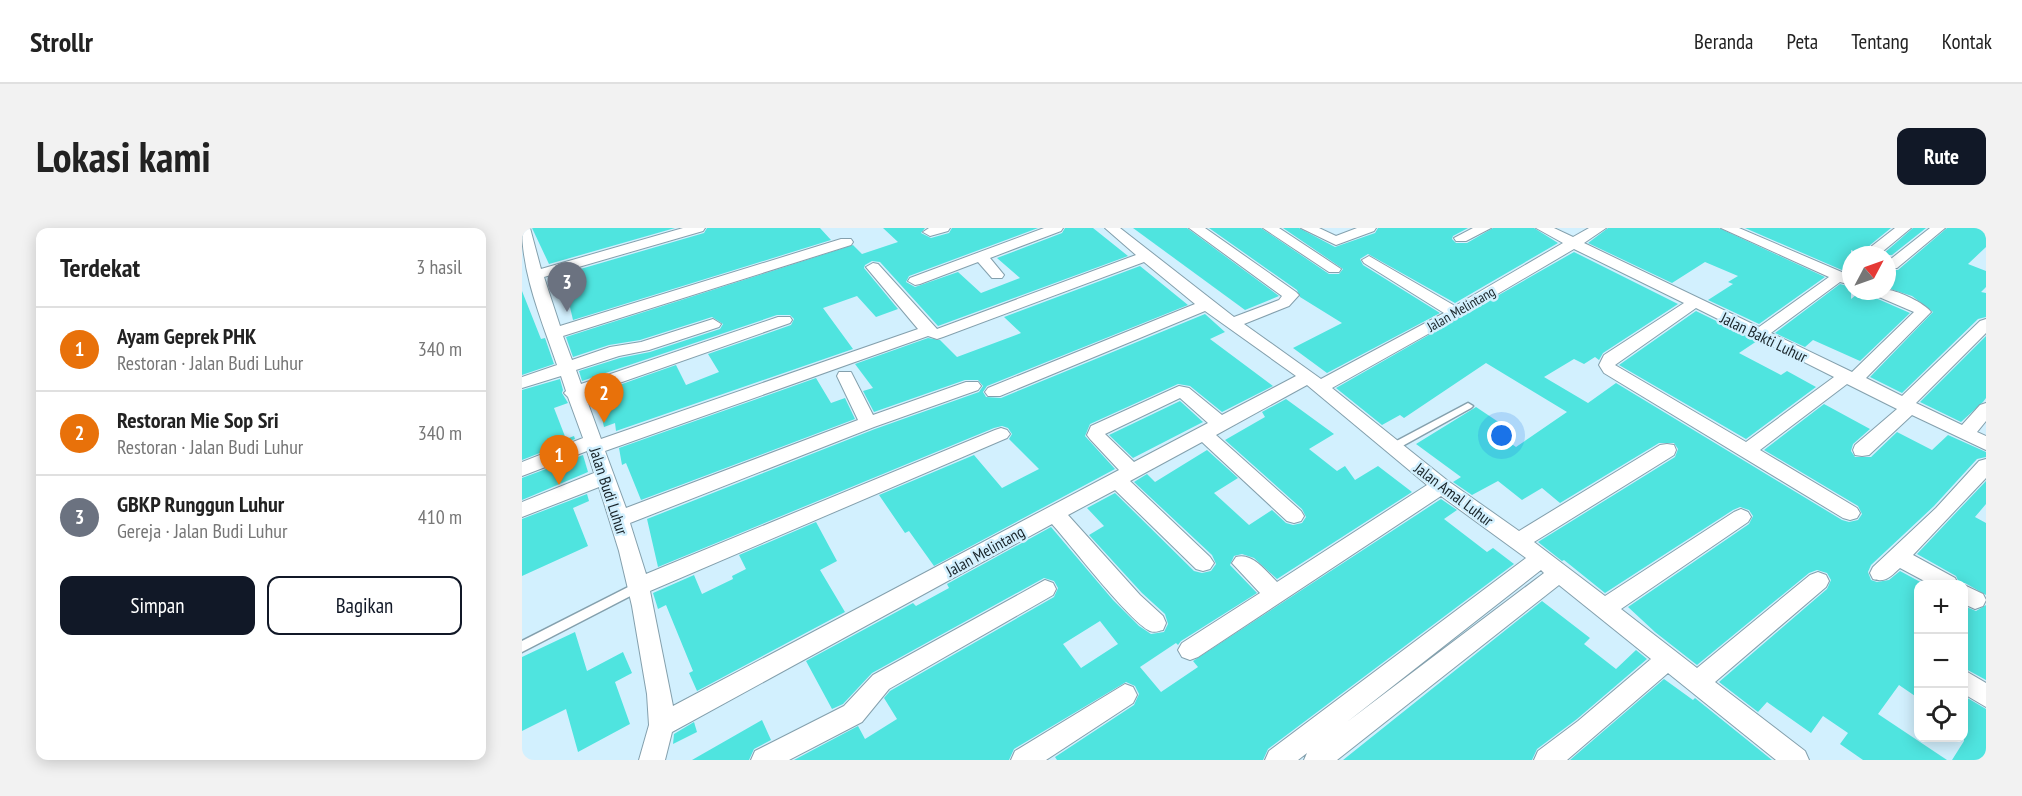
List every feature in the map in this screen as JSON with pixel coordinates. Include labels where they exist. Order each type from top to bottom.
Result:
[{"type":"street","name":"Jalan Budi Luhur","points":[[523,228],[525,251],[555,333],[573,393],[606,476],[638,587],[650,638],[661,724],[652,760]]},
{"type":"street","points":[[535,275],[698,228]]},
{"type":"street","points":[[915,281],[1056,228]]},
{"type":"street","name":"Jalan Amal Luhur","points":[[1112,228],[1206,305],[1314,382],[1441,486],[1519,541],[1605,608],[1790,758]]},
{"type":"street","points":[[1196,228],[1291,295],[1284,303],[1233,323]]},
{"type":"street","points":[[1270,228],[1335,268]]},
{"type":"street","points":[[1308,228],[1336,241],[1369,228]]},
{"type":"street","points":[[1461,238],[1484,228]]},
{"type":"street","name":"Jalan Bakti Luhur","points":[[1543,228],[1986,444]]},
{"type":"street","name":"Jalan Melintang","points":[[661,724],[860,620],[1212,428],[1314,382],[1455,313],[1599,228]]},
{"type":"street","points":[[1728,228],[1842,277]]},
{"type":"street","points":[[1881,246],[1904,228]]},
{"type":"street","points":[[1896,262],[1938,228]]},
{"type":"street","points":[[555,333],[846,242]]},
{"type":"street","points":[[873,267],[928,331],[937,334],[1146,256]]},
{"type":"street","points":[[981,257],[997,275]]},
{"type":"street","points":[[1369,260],[1455,313]]},
{"type":"street","points":[[1759,334],[1842,280]]},
{"type":"street","points":[[1746,451],[1849,379],[1923,312],[1916,306],[1896,298]]},
{"type":"street","points":[[1695,302],[1610,359],[1607,365],[1610,369],[1850,513]]},
{"type":"street","points":[[994,392],[1206,305]]},
{"type":"street","points":[[573,393],[784,320]]},
{"type":"street","points":[[522,383],[616,351],[643,347],[713,324]]},
{"type":"street","points":[[1862,450],[1986,324]]},
{"type":"street","points":[[522,469],[928,331]]},
{"type":"street","points":[[845,376],[868,423]]},
{"type":"street","points":[[619,519],[868,423],[972,386]]},
{"type":"street","points":[[1203,563],[1124,475],[1096,435],[1097,430],[1182,392],[1261,488],[1294,516]]},
{"type":"street","points":[[1965,434],[1986,409]]},
{"type":"street","points":[[638,587],[1001,434]]},
{"type":"street","points":[[1519,541],[1667,450]]},
{"type":"street","points":[[1881,573],[1986,466]]},
{"type":"street","points":[[522,510],[606,476]]},
{"type":"street","points":[[1190,650],[1441,486]]},
{"type":"street","points":[[1054,513],[1132,601],[1155,623]]},
{"type":"street","points":[[1605,608],[1741,518]]},
{"type":"street","points":[[1899,557],[1938,580]]},
{"type":"street","points":[[1278,760],[1541,559]]},
{"type":"street","points":[[1243,563],[1275,593]]},
{"type":"street","points":[[1317,760],[1559,573]]},
{"type":"street","points":[[1698,682],[1818,581]]},
{"type":"street","points":[[764,760],[853,714],[864,706],[881,682],[1045,589]]},
{"type":"street","points":[[1547,760],[1587,729],[1668,658]]},
{"type":"street","points":[[1968,684],[1986,696]]},
{"type":"street","points":[[1024,760],[1125,695]]},
{"type":"lane","points":[[1393,447],[1468,406]]},
{"type":"lane","points":[[522,647],[638,587]]},
{"type":"building","points":[[532,228],[675,228],[549,264]]},
{"type":"building","points":[[707,228],[820,228],[831,240],[573,320],[566,290],[558,293],[553,277],[704,233]]},
{"type":"building","points":[[883,228],[925,228],[921,233],[931,238],[949,233],[952,228],[1038,228],[909,276],[906,282],[915,287],[958,272],[981,293],[1020,278],[997,258],[1062,233],[1065,228],[1093,228],[1128,256],[938,326],[880,262],[872,261],[864,268],[898,309],[876,317],[857,296],[823,308],[853,349],[616,431],[615,423],[604,427],[598,402],[591,404],[588,396],[676,365],[686,385],[719,372],[708,354],[791,325],[794,319],[790,315],[777,315],[582,381],[579,371],[620,358],[650,352],[720,329],[723,324],[712,317],[640,340],[609,345],[573,357],[566,337],[853,245],[862,254],[898,242]]},
{"type":"building","points":[[1133,228],[1187,228],[1279,296],[1245,310]]},
{"type":"building","points":[[1209,228],[1261,228],[1329,274],[1339,274],[1343,269],[1283,228],[1299,228],[1335,247],[1375,233],[1378,228],[1468,228],[1453,236],[1452,239],[1456,243],[1467,243],[1493,228],[1534,228],[1558,243],[1455,303],[1368,254],[1360,259],[1363,265],[1440,313],[1327,373],[1293,348],[1342,323],[1300,297],[1297,290]]},
{"type":"building","points":[[1608,228],[1719,228],[1825,277],[1759,324],[1708,300],[1733,284],[1728,282],[1738,276],[1705,262],[1672,283],[1588,243]]},
{"type":"building","points":[[1745,228],[1891,228],[1870,246],[1842,246],[1842,270]]},
{"type":"building","points":[[1913,228],[1926,228],[1896,252],[1896,246],[1892,246]]},
{"type":"building","points":[[1947,228],[1986,228],[1986,247],[1968,264],[1986,271],[1986,287],[1981,292],[1986,293],[1986,317],[1978,319],[1902,393],[1870,377],[1933,312],[1912,296],[1896,291],[1896,270]]},
{"type":"building","points":[[1574,252],[1678,304],[1603,353],[1599,360],[1595,357],[1584,364],[1574,359],[1544,377],[1588,403],[1616,383],[1842,520],[1849,522],[1858,520],[1862,514],[1858,506],[1764,450],[1824,404],[1870,429],[1853,444],[1851,451],[1855,457],[1871,457],[1897,432],[1932,450],[1948,435],[1986,452],[1986,457],[1977,459],[1934,506],[1871,565],[1868,572],[1871,580],[1877,582],[1889,580],[1900,571],[1917,580],[1914,580],[1914,695],[1899,685],[1878,714],[1914,738],[1914,742],[1920,742],[1947,760],[1863,760],[1840,744],[1848,733],[1823,716],[1811,733],[1767,702],[1758,712],[1719,682],[1827,589],[1831,580],[1827,573],[1817,570],[1809,573],[1697,665],[1628,607],[1749,524],[1753,516],[1749,510],[1740,507],[1733,510],[1605,593],[1538,542],[1675,457],[1678,449],[1674,443],[1659,443],[1560,503],[1542,488],[1522,500],[1498,481],[1472,495],[1453,482],[1461,477],[1416,444],[1476,407],[1500,423],[1490,429],[1516,447],[1567,412],[1486,363],[1404,418],[1400,415],[1382,425],[1336,388]]},
{"type":"building","points":[[1140,266],[1188,305],[987,386],[983,392],[986,397],[1001,398],[1205,314],[1225,332],[1210,339],[1273,386],[1222,412],[1190,386],[1178,384],[1090,424],[1085,436],[1115,469],[934,566],[909,531],[905,533],[879,495],[974,455],[1002,488],[1039,469],[1009,439],[1012,434],[1008,428],[1002,426],[994,428],[658,567],[647,519],[875,429],[979,392],[983,386],[978,380],[965,380],[874,412],[863,391],[873,388],[855,364],[928,338],[940,340],[957,357],[1021,333],[1004,317]]},
{"type":"building","points":[[1840,284],[1842,285],[1842,300],[1880,300],[1910,313],[1860,361],[1813,340],[1805,347],[1775,333]]},
{"type":"building","points":[[522,291],[541,339],[545,338],[554,364],[522,375]]},
{"type":"building","points":[[1696,311],[1757,341],[1739,353],[1781,375],[1787,371],[1816,387],[1746,439],[1619,365]]},
{"type":"building","points":[[1986,336],[1986,398],[1983,402],[1961,422],[1920,402]]},
{"type":"building","points":[[816,378],[831,403],[845,398],[855,419],[641,500],[626,463],[622,465],[619,448]]},
{"type":"building","points":[[560,379],[562,393],[568,403],[554,408],[566,439],[574,436],[575,439],[522,460],[522,390]]},
{"type":"building","points":[[1286,399],[1334,434],[1309,449],[1337,471],[1345,466],[1355,480],[1378,466],[1412,492],[1277,579],[1254,558],[1242,554],[1234,556],[1230,565],[1257,593],[1140,667],[1161,692],[1198,667],[1193,661],[1441,499],[1457,510],[1444,519],[1487,552],[1493,548],[1514,564],[1268,749],[1263,760],[1057,760],[1055,757],[1134,705],[1139,694],[1135,686],[1126,682],[1014,749],[1009,760],[794,760],[858,726],[865,739],[897,719],[884,698],[890,691],[1054,597],[1058,588],[1054,581],[1044,578],[872,673],[843,704],[832,709],[806,661],[913,603],[916,606],[949,588],[947,584],[1051,527],[1113,600],[1139,626],[1151,634],[1164,632],[1168,624],[1165,614],[1142,593],[1089,535],[1104,526],[1087,508],[1115,493],[1194,571],[1202,573],[1211,571],[1216,564],[1212,555],[1134,482],[1147,474],[1155,482],[1207,450],[1238,478],[1214,493],[1249,525],[1272,510],[1286,523],[1293,525],[1302,523],[1306,517],[1302,509],[1225,440],[1265,417],[1262,412]],"holes":[[[1100,621],[1118,644],[1081,668],[1063,644]]]},
{"type":"building","points":[[1180,401],[1203,422],[1133,458],[1109,435]]},
{"type":"building","points":[[583,455],[588,472],[522,500],[522,478]]},
{"type":"building","points":[[1986,481],[1986,504],[1975,517],[1986,523],[1986,595],[1968,585],[1968,580],[1958,580],[1956,576],[1917,554]]},
{"type":"building","points":[[587,494],[589,501],[573,508],[588,546],[522,576],[522,519]]},
{"type":"building","points":[[816,522],[837,561],[820,570],[845,612],[697,691],[689,673],[693,671],[666,605],[658,609],[653,593],[694,575],[702,594],[733,579],[732,576],[746,569],[739,555]]},
{"type":"building","points":[[1542,601],[1590,638],[1584,644],[1616,669],[1636,650],[1647,659],[1577,719],[1537,749],[1532,760],[1343,760]]},
{"type":"building","points":[[1986,605],[1986,680],[1968,670],[1968,608],[1976,611]]},
{"type":"building","points":[[575,632],[587,671],[623,652],[632,673],[615,682],[630,724],[578,752],[566,709],[522,731],[522,657]]},
{"type":"building","points":[[1664,679],[1693,700],[1695,698],[1772,760],[1570,760]]},
{"type":"building","points":[[1968,698],[1986,709],[1986,760],[1952,760],[1963,742],[1968,742]]},
{"type":"building","points":[[762,720],[771,740],[754,749],[749,760],[692,760]]},
{"type":"building","points":[[694,722],[697,732],[673,744],[674,734]]},
{"type":"place","name":"GBKP Runggun Luhur","points":[[567,312]]},
{"type":"place","name":"Restoran Mie Sop Sri","points":[[604,423]]},
{"type":"place","name":"Ayam Geprek PHK","points":[[559,485]]}]
